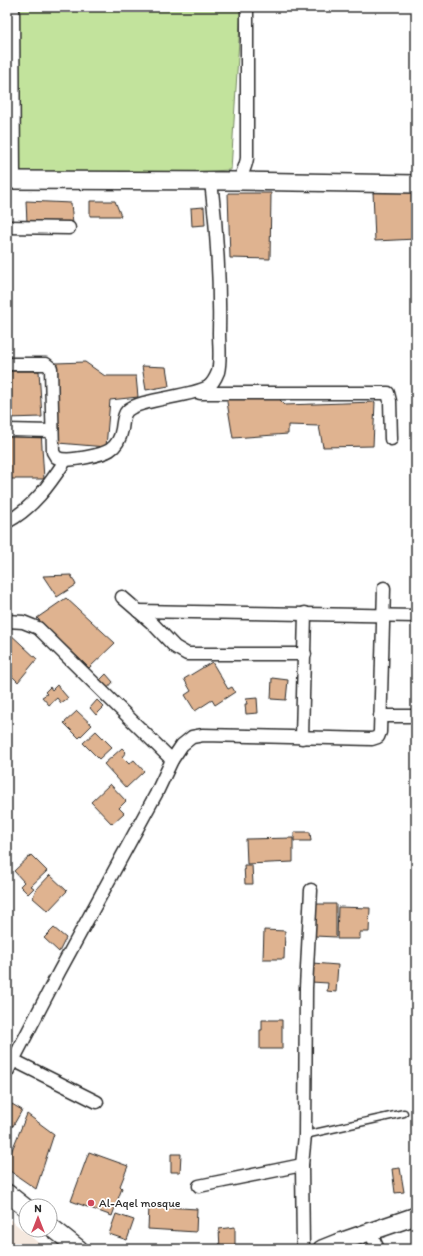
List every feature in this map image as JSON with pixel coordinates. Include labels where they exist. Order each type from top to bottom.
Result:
[{"type":"main road","points":[[10,180],[416,184]]},
{"type":"main road","points":[[7,1193],[18,1202]]},
{"type":"main road","points":[[7,1206],[18,1214]]},
{"type":"main road","points":[[309,1249],[330,1246],[416,1216]]},
{"type":"main road","points":[[58,1232],[79,1249]]},
{"type":"main road","points":[[49,1238],[62,1249]]},
{"type":"street","points":[[10,180],[13,7]]},
{"type":"street","points":[[241,182],[247,158],[247,7]]},
{"type":"street","points":[[7,364],[46,364],[51,368],[53,452],[56,457],[65,461],[109,452],[115,445],[122,432],[125,415],[128,410],[150,402],[192,393],[209,387],[215,378],[219,365],[219,308],[216,225],[211,181]]},
{"type":"street","points":[[7,227],[69,228]]},
{"type":"street","points":[[192,393],[388,393],[390,400],[391,439]]},
{"type":"street","points":[[7,430],[52,431]]},
{"type":"street","points":[[7,522],[19,515],[47,487],[65,461]]},
{"type":"street","points":[[7,1072],[156,794],[172,760],[182,745],[192,737],[203,735],[372,739],[378,737],[380,732],[384,588]]},
{"type":"street","points":[[122,597],[175,647],[187,654],[305,654]]},
{"type":"street","points":[[138,611],[384,614],[416,616]]},
{"type":"street","points":[[302,738],[305,613]]},
{"type":"street","points":[[7,622],[23,622],[38,628],[172,760]]},
{"type":"street","points":[[380,716],[416,716]]},
{"type":"street","points":[[303,1249],[302,1166],[305,1135],[306,988],[311,890]]},
{"type":"street","points":[[13,1060],[97,1102]]},
{"type":"street","points":[[199,1186],[302,1166]]},
{"type":"street","points":[[370,1232],[378,1249]]},
{"type":"lane","points":[[305,1135],[404,1113]]},
{"type":"shaded area","points":[[7,1217],[18,1226],[18,1238],[33,1238],[46,1249],[7,1249]]},
{"type":"green space","points":[[13,7],[241,7],[231,170],[14,180]]},
{"type":"building","points":[[416,190],[416,239],[375,241],[373,191]]},
{"type":"building","points":[[228,193],[271,193],[270,259],[230,258]]},
{"type":"building","points":[[26,201],[71,203],[73,224],[27,223]]},
{"type":"building","points":[[90,201],[115,201],[121,216],[90,216]]},
{"type":"building","points":[[204,207],[205,225],[192,226],[191,208]]},
{"type":"building","points":[[85,362],[105,376],[136,376],[138,397],[110,400],[106,447],[58,443],[56,363]]},
{"type":"building","points":[[142,366],[166,367],[169,386],[146,390]]},
{"type":"building","points":[[7,371],[39,371],[42,417],[7,418]]},
{"type":"building","points":[[274,394],[285,405],[375,402],[373,446],[323,447],[319,426],[288,425],[288,434],[233,438],[226,396]]},
{"type":"building","points":[[7,430],[41,431],[44,479],[7,479]]},
{"type":"building","points":[[71,575],[76,585],[57,597],[43,576]]},
{"type":"building","points":[[66,598],[115,643],[89,668],[37,618]]},
{"type":"building","points":[[7,631],[37,659],[18,682],[7,671]]},
{"type":"building","points":[[212,662],[228,689],[232,687],[235,692],[215,705],[212,700],[195,711],[185,695],[191,691],[184,679]]},
{"type":"building","points":[[106,674],[113,682],[107,689],[99,681]]},
{"type":"building","points":[[272,678],[288,680],[286,700],[271,699]]},
{"type":"building","points":[[57,685],[68,698],[61,703],[57,698],[49,705],[42,697],[47,694],[45,692],[50,687],[52,690]]},
{"type":"building","points":[[257,698],[258,713],[246,714],[246,699]]},
{"type":"building","points":[[97,700],[104,707],[96,715],[90,708]]},
{"type":"building","points":[[77,711],[92,725],[79,738],[64,723]]},
{"type":"building","points":[[96,731],[112,747],[99,759],[83,743]]},
{"type":"building","points":[[122,748],[126,752],[122,757],[129,764],[134,760],[144,771],[126,788],[104,764]]},
{"type":"building","points":[[110,784],[126,801],[119,808],[124,813],[112,824],[91,802]]},
{"type":"building","points":[[294,832],[310,832],[311,841],[294,841]]},
{"type":"building","points":[[293,838],[293,862],[247,864],[246,839]]},
{"type":"building","points":[[31,855],[47,871],[31,886],[34,888],[28,894],[20,886],[24,882],[14,871]]},
{"type":"building","points":[[244,865],[252,865],[253,884],[245,884]]},
{"type":"building","points":[[50,875],[67,891],[48,911],[33,898],[35,891]]},
{"type":"building","points":[[315,904],[336,904],[336,937],[315,936]]},
{"type":"building","points":[[338,907],[370,908],[369,932],[360,932],[360,939],[337,939]]},
{"type":"building","points":[[54,928],[66,938],[59,952],[44,938]]},
{"type":"building","points":[[264,930],[285,931],[284,959],[263,959]]},
{"type":"building","points":[[312,963],[338,965],[336,992],[327,991],[328,983],[311,982]]},
{"type":"building","points":[[262,1020],[282,1020],[282,1049],[260,1049],[260,1030],[262,1030]]},
{"type":"building","points":[[12,1104],[22,1110],[13,1126],[7,1123],[7,1112]]},
{"type":"building","points":[[27,1114],[54,1134],[36,1189],[7,1169],[7,1162]]},
{"type":"building","points":[[89,1152],[128,1166],[120,1186],[122,1188],[112,1216],[71,1201]]},
{"type":"building","points":[[171,1154],[181,1154],[180,1172],[171,1172]]},
{"type":"building","points":[[400,1168],[404,1192],[395,1193],[392,1169]]},
{"type":"building","points":[[149,1206],[197,1209],[196,1232],[148,1229]]},
{"type":"building","points":[[116,1214],[134,1220],[127,1240],[109,1234]]},
{"type":"building","points":[[235,1227],[235,1249],[220,1249],[219,1229]]},
{"type":"place","name":"Al-Aqel mosque","points":[[91,1203]]}]
